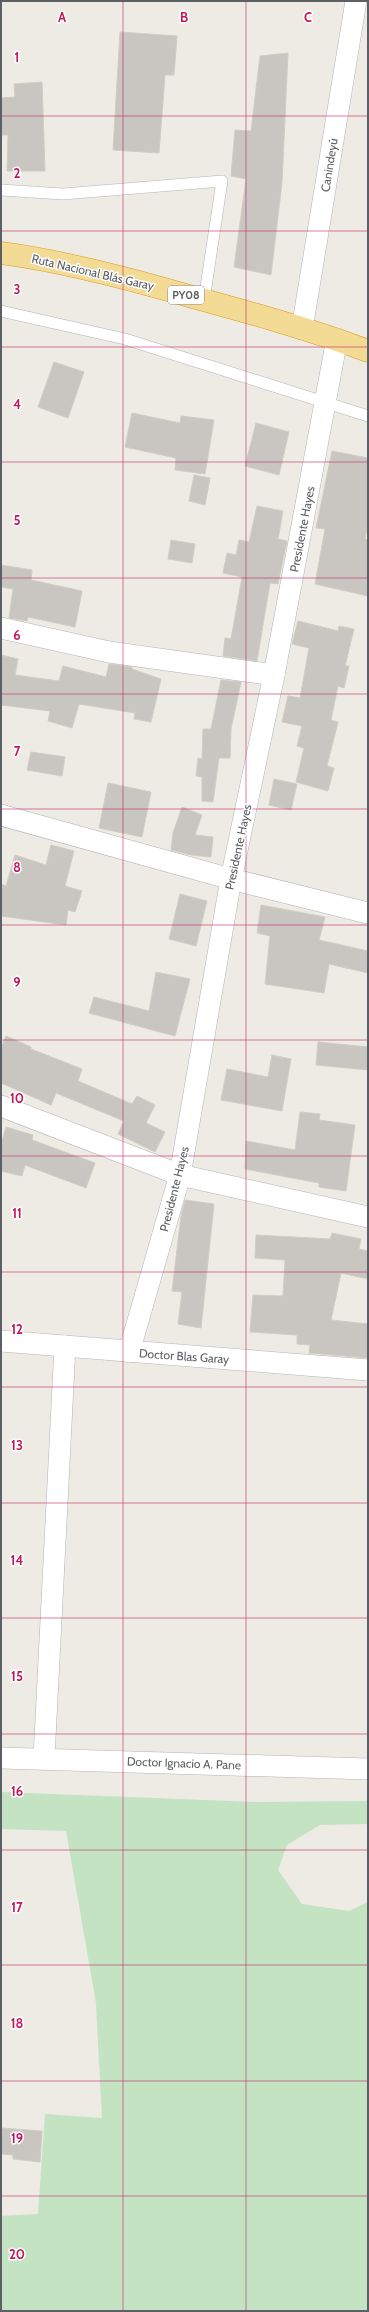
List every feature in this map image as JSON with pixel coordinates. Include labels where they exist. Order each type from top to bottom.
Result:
[{"type":"highway","name":"Ruta Nacional Blás Garay","points":[[1,253],[116,276],[337,339],[368,351]]},
{"type":"street","name":"Canindeyú","points":[[302,329],[356,1]]},
{"type":"street","name":"Presidente Hayes","points":[[129,1352],[180,1175],[231,879],[274,675],[337,339]]},
{"type":"street","points":[[1,628],[109,652],[274,675]]},
{"type":"street","points":[[1,816],[231,879],[368,913]]},
{"type":"street","points":[[1,1106],[180,1175],[368,1217]]},
{"type":"street","name":"Doctor Blas Garay","points":[[1,1341],[368,1370]]},
{"type":"street","points":[[44,1758],[65,1346]]},
{"type":"street","name":"Doctor Ignacio A. Pane","points":[[1,1758],[368,1768]]},
{"type":"lane","points":[[1,190],[63,194],[222,181],[204,300]]},
{"type":"lane","points":[[1,311],[125,339],[368,416]]},
{"type":"green space","points":[[1,1792],[259,1802],[368,1801],[368,1824],[320,1825],[287,1845],[278,1870],[302,1904],[349,1911],[368,1902],[368,2311],[1,2311],[1,2216],[38,2214],[45,2114],[102,2118],[96,2003],[66,1831],[1,1829]]},
{"type":"building","points":[[120,32],[177,36],[174,75],[165,75],[159,153],[113,150]]},
{"type":"building","points":[[288,53],[282,183],[271,275],[234,267],[246,179],[231,176],[235,130],[251,131],[260,56]]},
{"type":"building","points":[[42,82],[45,171],[7,171],[8,135],[1,135],[1,98],[15,97],[14,84]]},
{"type":"building","points":[[54,362],[84,372],[68,418],[38,407]]},
{"type":"building","points":[[132,413],[180,423],[181,416],[214,420],[205,474],[175,470],[176,458],[125,447]]},
{"type":"building","points":[[256,423],[289,432],[279,475],[245,466]]},
{"type":"building","points":[[332,451],[368,458],[368,522],[365,539],[368,540],[368,596],[315,584],[325,529],[316,528]]},
{"type":"building","points":[[194,475],[210,478],[205,505],[189,501]]},
{"type":"building","points":[[257,506],[283,511],[278,539],[287,541],[278,584],[270,583],[257,661],[223,656],[225,638],[231,639],[242,577],[223,573],[227,553],[236,555],[239,540],[249,542]]},
{"type":"building","points":[[171,540],[195,544],[192,563],[168,559]]},
{"type":"building","points":[[1,565],[32,570],[31,580],[82,591],[75,627],[28,617],[27,621],[9,618],[13,589],[1,587]]},
{"type":"building","points":[[298,621],[338,631],[339,626],[354,629],[345,666],[349,666],[344,688],[338,686],[331,720],[338,722],[327,766],[334,768],[328,791],[296,782],[304,748],[297,746],[302,726],[282,722],[288,696],[300,698],[309,648],[292,644]]},
{"type":"building","points":[[1,655],[18,659],[15,675],[59,681],[63,666],[106,677],[109,664],[132,667],[132,669],[161,679],[151,722],[134,719],[135,713],[79,704],[72,728],[48,721],[50,711],[1,705]]},
{"type":"building","points":[[221,680],[241,682],[231,729],[230,758],[219,758],[213,802],[202,801],[202,777],[196,776],[198,758],[202,759],[203,729],[211,729]]},
{"type":"building","points":[[31,752],[65,757],[62,776],[27,770]]},
{"type":"building","points":[[274,779],[297,784],[291,810],[269,805]]},
{"type":"building","points":[[108,783],[151,792],[142,837],[99,828]]},
{"type":"building","points":[[182,807],[202,815],[195,835],[213,837],[211,857],[191,855],[171,850],[173,833]]},
{"type":"building","points":[[51,845],[74,851],[65,886],[82,891],[75,912],[68,910],[66,925],[1,916],[1,884],[6,886],[15,855],[46,865]]},
{"type":"building","points":[[180,894],[207,901],[196,946],[169,939]]},
{"type":"building","points":[[261,905],[325,917],[319,940],[368,951],[368,973],[329,964],[324,993],[265,984],[270,936],[257,933]]},
{"type":"building","points":[[156,972],[190,979],[175,1036],[89,1013],[94,997],[149,1011]]},
{"type":"building","points":[[6,1036],[31,1047],[31,1049],[82,1069],[78,1081],[132,1104],[137,1096],[155,1105],[146,1123],[165,1132],[155,1152],[118,1134],[124,1121],[56,1093],[51,1105],[1,1083],[1,1048]]},
{"type":"building","points":[[318,1042],[368,1047],[368,1070],[316,1065]]},
{"type":"building","points":[[272,1055],[291,1059],[282,1111],[221,1100],[227,1069],[268,1077]]},
{"type":"building","points":[[300,1112],[320,1114],[319,1120],[355,1125],[346,1191],[319,1187],[319,1183],[245,1169],[246,1141],[295,1150]]},
{"type":"building","points":[[6,1127],[33,1135],[32,1140],[95,1163],[86,1188],[25,1165],[22,1176],[1,1171],[1,1145]]},
{"type":"building","points":[[185,1200],[214,1204],[201,1328],[178,1324],[182,1292],[172,1291],[181,1216]]},
{"type":"building","points":[[332,1233],[361,1239],[359,1249],[368,1251],[368,1279],[341,1273],[331,1320],[368,1324],[368,1358],[309,1353],[310,1345],[297,1344],[297,1335],[250,1332],[253,1295],[283,1296],[285,1260],[255,1258],[256,1235],[330,1239]]},
{"type":"building","points":[[1,2128],[42,2131],[40,2162],[13,2159],[13,2155],[1,2154]]}]
